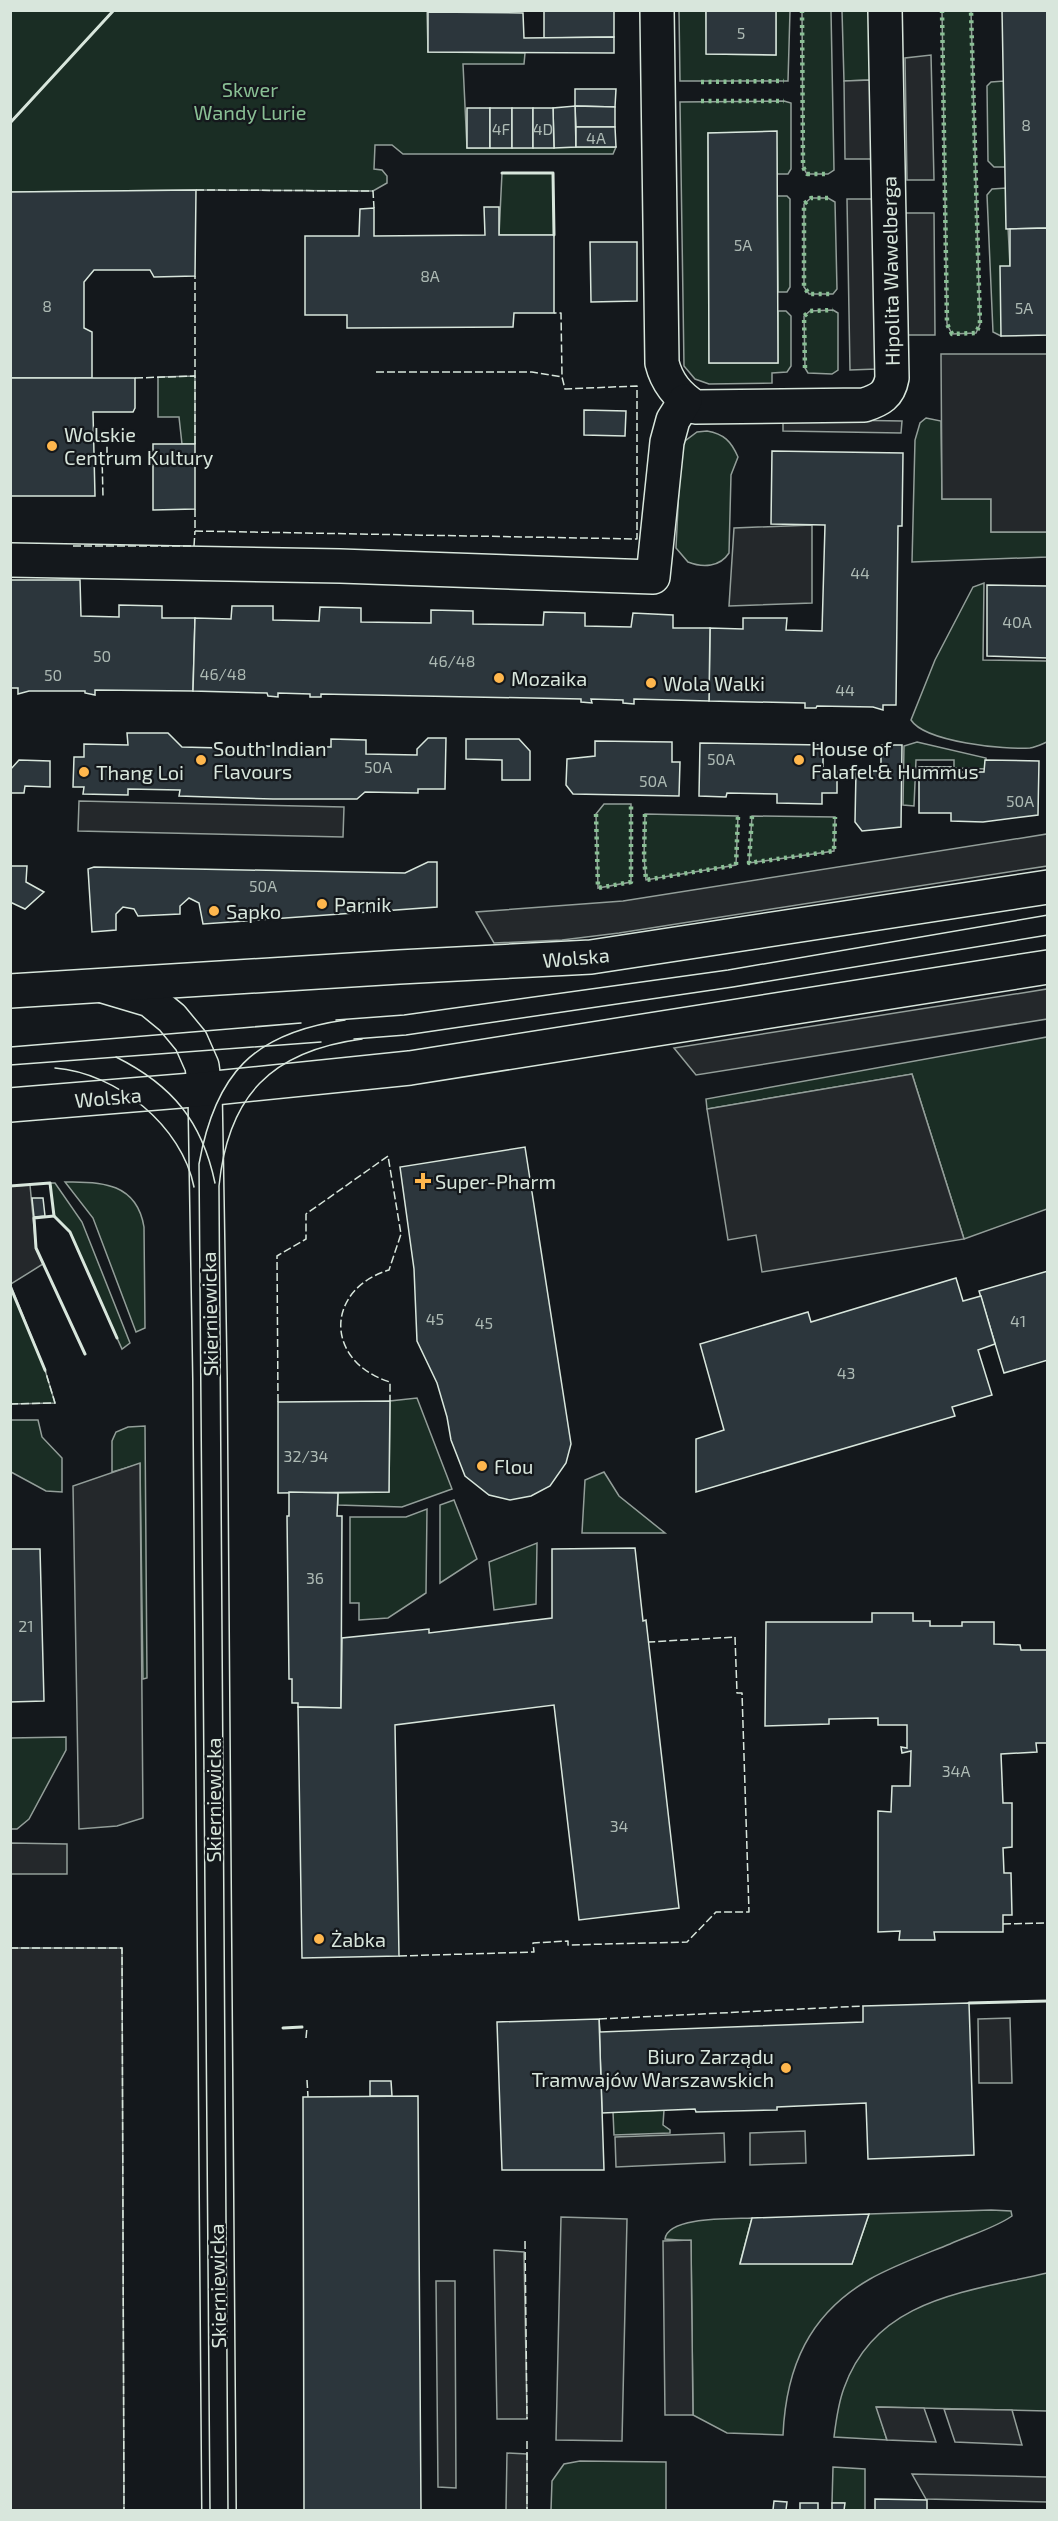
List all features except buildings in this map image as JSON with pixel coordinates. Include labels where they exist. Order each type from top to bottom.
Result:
[{"type":"street","points":[[10,560],[340,566],[653,577],[667,442],[673,420],[690,404],[666,378],[662,363],[657,10]]},
{"type":"street","name":"Hipolita Wawelberga","points":[[690,404],[864,405],[880,400],[890,390],[892,378],[885,10]]},
{"type":"street","name":"Wolska","points":[[10,991],[591,957],[1047,887]]},
{"type":"street","name":"Wolska","points":[[10,1105],[205,1089],[447,1062],[1047,967]]},
{"type":"street","name":"Wolska","points":[[101,985],[150,1000],[172,1018],[191,1041],[202,1066],[205,1089]]},
{"type":"street","name":"Skierniewicka","points":[[205,1089],[210,1379],[219,2511]]},
{"type":"green space","name":"Skwer Wandy Lurie","points":[[10,11],[427,11],[428,52],[525,53],[524,64],[463,64],[467,148],[616,147],[613,154],[403,154],[392,145],[375,145],[374,169],[382,170],[387,176],[387,183],[373,191],[11,192]]},
{"type":"green space","points":[[679,11],[706,11],[707,54],[776,55],[776,11],[790,11],[788,81],[680,81]]},
{"type":"green space","points":[[802,11],[831,11],[834,170],[828,174],[807,174],[803,167]]},
{"type":"green space","points":[[842,11],[870,11],[871,80],[844,81]]},
{"type":"green space","points":[[942,11],[971,11],[980,324],[976,333],[952,334],[947,324]]},
{"type":"green space","points":[[1004,81],[1005,167],[994,167],[988,161],[987,86],[991,82]]},
{"type":"green space","points":[[784,101],[791,103],[791,169],[788,174],[777,174],[776,132],[708,133],[709,363],[778,363],[778,311],[786,311],[791,316],[791,366],[787,372],[772,373],[772,383],[709,384],[695,379],[684,366],[680,102]]},
{"type":"green space","points":[[502,173],[553,173],[554,235],[499,235]]},
{"type":"green space","points":[[1006,188],[1010,266],[1001,336],[993,332],[987,195],[992,189]]},
{"type":"green space","points":[[777,196],[787,196],[790,199],[790,287],[787,292],[778,292]]},
{"type":"green space","points":[[811,198],[828,198],[835,202],[837,289],[833,294],[809,294],[804,287],[804,204]]},
{"type":"green space","points":[[833,310],[838,313],[838,370],[832,374],[808,373],[805,368],[804,316],[810,311]]},
{"type":"green space","points":[[195,376],[195,444],[182,444],[179,417],[158,417],[158,377]]},
{"type":"green space","points":[[926,418],[941,421],[942,499],[991,499],[991,532],[1047,532],[1047,557],[912,562],[915,440],[920,423]]},
{"type":"green space","points":[[707,431],[726,439],[738,457],[731,475],[729,553],[716,564],[699,565],[688,562],[676,548],[681,444],[697,432]]},
{"type":"green space","points":[[984,583],[983,660],[1047,661],[1047,742],[1034,747],[1003,748],[966,743],[932,734],[919,728],[911,720],[935,660],[973,587]]},
{"type":"green space","points":[[917,742],[986,758],[987,769],[954,768],[954,760],[916,760],[914,806],[903,805],[904,746]]},
{"type":"green space","points":[[604,804],[631,804],[631,882],[598,888],[596,814]]},
{"type":"green space","points":[[645,814],[738,816],[736,865],[646,880]]},
{"type":"green space","points":[[752,816],[835,817],[834,851],[749,863]]},
{"type":"green space","points":[[1047,1037],[1047,1209],[964,1239],[912,1074],[707,1109],[706,1099]]},
{"type":"green space","points":[[65,1182],[105,1184],[126,1194],[134,1202],[144,1227],[145,1328],[136,1332],[93,1218]]},
{"type":"green space","points":[[50,1183],[55,1183],[82,1222],[130,1343],[122,1349],[70,1232],[54,1216]]},
{"type":"green space","points":[[11,1286],[45,1370],[55,1403],[11,1404]]},
{"type":"green space","points":[[417,1398],[452,1489],[402,1507],[338,1505],[338,1493],[389,1492],[390,1401]]},
{"type":"green space","points":[[10,1420],[38,1420],[42,1437],[62,1458],[62,1492],[46,1491],[11,1472]]},
{"type":"green space","points":[[145,1426],[147,1678],[143,1679],[140,1464],[112,1472],[112,1441],[116,1432],[128,1427]]},
{"type":"green space","points":[[604,1472],[619,1496],[665,1533],[582,1533],[585,1480]]},
{"type":"green space","points":[[454,1500],[477,1559],[440,1583],[440,1505]]},
{"type":"green space","points":[[427,1509],[426,1593],[388,1618],[359,1620],[359,1603],[350,1603],[350,1517],[406,1517]]},
{"type":"green space","points":[[537,1543],[536,1604],[494,1610],[489,1562]]},
{"type":"green space","points":[[66,1737],[66,1750],[29,1819],[17,1829],[11,1829],[11,1738]]},
{"type":"green space","points":[[664,2110],[663,2125],[670,2130],[670,2133],[614,2135],[613,2112]]},
{"type":"green space","points":[[1011,2211],[1012,2216],[990,2228],[909,2260],[870,2279],[831,2309],[816,2326],[796,2365],[789,2387],[783,2435],[727,2433],[693,2415],[691,2241],[665,2239],[669,2232],[677,2226],[703,2220],[752,2218],[740,2263],[852,2264],[869,2214]]},
{"type":"green space","points":[[1047,2273],[1047,2411],[877,2407],[887,2440],[834,2437],[844,2388],[859,2358],[878,2335],[901,2317],[927,2304],[956,2294]]},
{"type":"green space","points":[[580,2461],[666,2462],[666,2510],[551,2510],[552,2481],[564,2464]]},
{"type":"green space","points":[[833,2467],[865,2469],[865,2510],[844,2510],[844,2503],[832,2503]]},
{"type":"shaded area","points":[[931,55],[934,180],[907,180],[905,58]]},
{"type":"shaded area","points":[[871,80],[872,159],[845,159],[844,81]]},
{"type":"shaded area","points":[[847,199],[874,199],[877,369],[850,370]]},
{"type":"shaded area","points":[[905,213],[934,213],[935,335],[908,335]]},
{"type":"shaded area","points":[[941,354],[1047,354],[1047,532],[991,532],[991,499],[942,499]]},
{"type":"shaded area","points":[[783,419],[902,421],[901,433],[783,431]]},
{"type":"shaded area","points":[[812,525],[812,603],[729,606],[734,528]]},
{"type":"shaded area","points":[[79,801],[344,807],[343,837],[78,831]]},
{"type":"shaded area","points":[[1047,834],[1047,866],[619,933],[562,940],[494,943],[476,912],[623,901]]},
{"type":"shaded area","points":[[1047,989],[1047,1019],[696,1075],[674,1048]]},
{"type":"shaded area","points":[[912,1074],[964,1239],[762,1272],[756,1235],[728,1240],[707,1109]]},
{"type":"shaded area","points":[[30,1185],[36,1248],[43,1264],[11,1284],[11,1186]]},
{"type":"shaded area","points":[[140,1463],[143,1818],[117,1826],[79,1829],[73,1486]]},
{"type":"shaded area","points":[[11,1843],[67,1844],[67,1874],[11,1874]]},
{"type":"shaded area","points":[[11,1948],[122,1948],[124,2510],[11,2510]]},
{"type":"shaded area","points":[[1010,2018],[1012,2083],[979,2083],[978,2019]]},
{"type":"shaded area","points":[[805,2131],[806,2163],[750,2165],[750,2133]]},
{"type":"shaded area","points":[[724,2133],[725,2162],[616,2167],[615,2137]]},
{"type":"shaded area","points":[[561,2217],[627,2219],[622,2441],[556,2440]]},
{"type":"shaded area","points":[[691,2240],[693,2415],[665,2415],[663,2241]]},
{"type":"shaded area","points":[[494,2250],[524,2252],[527,2419],[497,2419]]},
{"type":"shaded area","points":[[436,2281],[455,2281],[456,2488],[438,2487]]},
{"type":"shaded area","points":[[876,2407],[924,2408],[936,2442],[887,2440]]},
{"type":"shaded area","points":[[944,2409],[1012,2410],[1022,2445],[955,2442]]},
{"type":"shaded area","points":[[507,2453],[527,2454],[527,2510],[506,2510]]},
{"type":"shaded area","points":[[912,2474],[1047,2477],[1047,2502],[926,2499]]},
{"type":"tram line","points":[[336,1020],[404,1015],[728,970],[1048,915]]},
{"type":"tram line","points":[[354,1039],[406,1035],[733,987],[1048,935]]},
{"type":"tram line","points":[[210,2510],[199,1164],[206,1133],[216,1105],[228,1082],[243,1063],[286,1035],[313,1026],[345,1020]]},
{"type":"tram line","points":[[10,1047],[301,1023]]},
{"type":"tram line","points":[[228,2510],[219,1186],[224,1154],[232,1127],[244,1103],[260,1083],[279,1067],[303,1054],[330,1045],[362,1039]]},
{"type":"tram line","points":[[10,1065],[321,1042]]},
{"type":"tram line","points":[[116,1057],[153,1080],[182,1107],[202,1141],[215,1183]]},
{"type":"tram line","points":[[55,1068],[78,1072],[101,1080],[143,1106],[176,1143],[187,1165],[194,1187]]},
{"type":"hedge","points":[[802,10],[803,167],[807,174],[828,174]]},
{"type":"hedge","points":[[942,10],[947,324],[952,334],[976,333],[980,324],[971,10]]},
{"type":"hedge","points":[[701,82],[784,81]]},
{"type":"hedge","points":[[701,101],[784,101]]},
{"type":"hedge","points":[[828,198],[811,198],[804,204],[804,287],[809,294],[833,294]]},
{"type":"hedge","points":[[805,368],[804,316],[810,311],[833,310]]},
{"type":"hedge","points":[[596,814],[598,888],[631,882],[631,804]]},
{"type":"hedge","points":[[645,814],[646,880],[736,865],[738,816]]},
{"type":"hedge","points":[[752,816],[749,863],[834,851],[835,817]]},
{"type":"fence","points":[[196,190],[373,191],[374,208]]},
{"type":"fence","points":[[195,276],[195,444]]},
{"type":"fence","points":[[195,509],[195,531],[637,539],[637,386],[565,389],[562,377],[561,313],[554,313]]},
{"type":"fence","points":[[376,372],[532,372],[562,377]]},
{"type":"fence","points":[[135,378],[195,376]]},
{"type":"fence","points":[[94,436],[107,438],[107,454],[102,456],[103,497]]},
{"type":"fence","points":[[73,546],[194,546],[195,531]]},
{"type":"fence","points":[[278,1402],[277,1256],[306,1239],[306,1214],[388,1156],[401,1234],[389,1270],[368,1280],[353,1293],[344,1309],[341,1326],[344,1343],[353,1359],[369,1372],[390,1382],[390,1401]]},
{"type":"fence","points":[[10,1404],[55,1403],[45,1370]]},
{"type":"fence","points":[[399,1956],[534,1952],[533,1943],[568,1941],[568,1945],[687,1942],[716,1912],[749,1912],[742,1693],[737,1693],[735,1637],[649,1642]]},
{"type":"fence","points":[[1003,1924],[1048,1923]]},
{"type":"fence","points":[[10,1948],[122,1948],[124,2510]]},
{"type":"fence","points":[[599,2019],[863,2006]]},
{"type":"fence","points":[[306,2038],[307,2027]]},
{"type":"fence","points":[[307,2080],[308,2097]]},
{"type":"fence","points":[[525,2241],[527,2419]]},
{"type":"fence","points":[[527,2441],[527,2510]]},
{"type":"wall","points":[[10,123],[114,10]]},
{"type":"wall","points":[[502,173],[553,173],[554,235]]},
{"type":"wall","points":[[10,1186],[50,1183],[54,1216],[34,1218],[36,1248],[85,1354]]},
{"type":"wall","points":[[54,1216],[70,1232],[117,1338]]},
{"type":"wall","points":[[10,1286],[45,1370]]},
{"type":"wall","points":[[969,2003],[1048,2001]]},
{"type":"wall","points":[[283,2028],[302,2027]]},
{"type":"place","name":"Wolskie Centrum Kultury","points":[[52,446]]},
{"type":"place","name":"Mozaika","points":[[499,678]]},
{"type":"place","name":"Wola Walki","points":[[651,683]]},
{"type":"place","name":"South Indian Flavours","points":[[201,760]]},
{"type":"place","name":"House of Falafel & Hummus","points":[[799,760]]},
{"type":"place","name":"Thang Loi","points":[[84,772]]},
{"type":"place","name":"Parnik","points":[[322,904]]},
{"type":"place","name":"Sapko","points":[[214,911]]},
{"type":"place","name":"Super-Pharm","points":[[423,1181]]},
{"type":"place","name":"Flou","points":[[482,1466]]},
{"type":"place","name":"Żabka","points":[[319,1939]]},
{"type":"place","name":"Biuro Zarządu Tramwajów Warszawskich","points":[[786,2068]]}]
